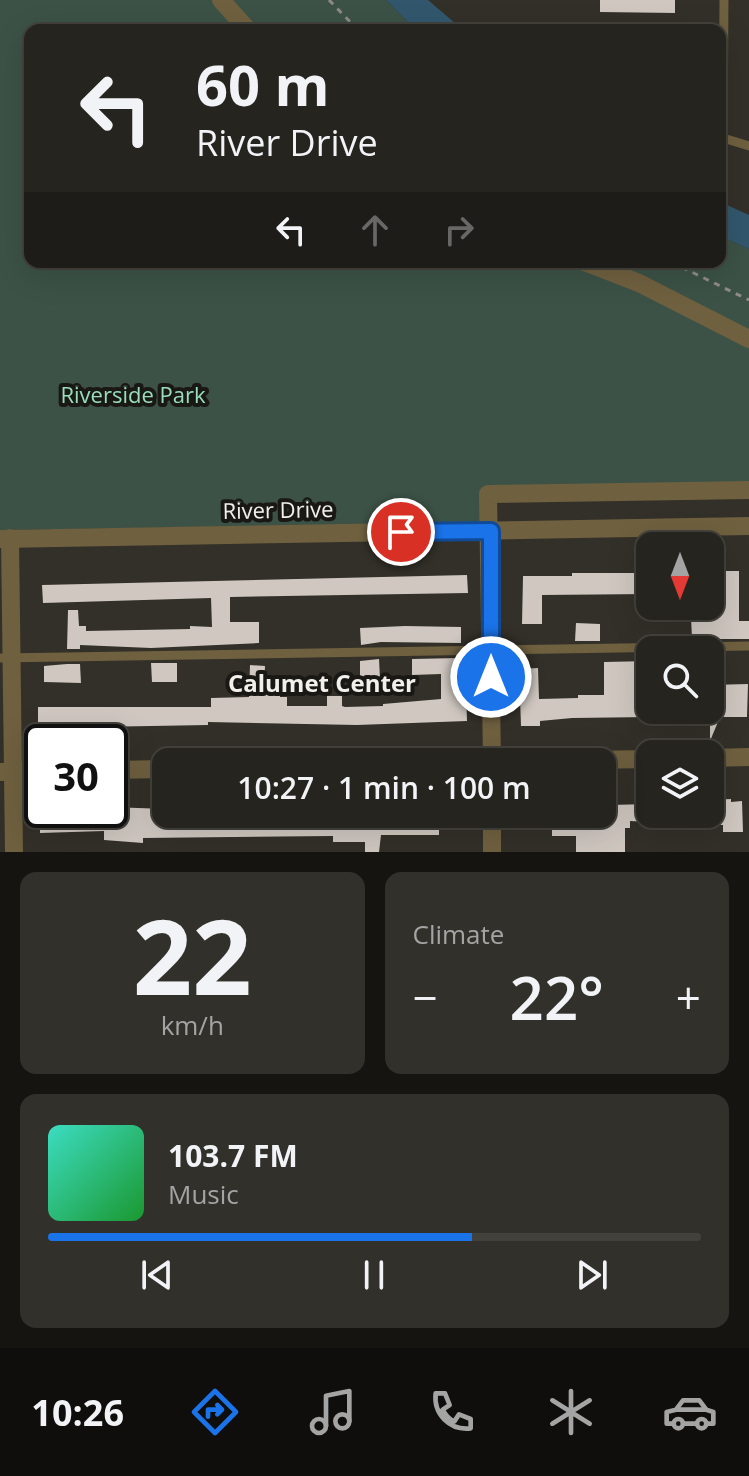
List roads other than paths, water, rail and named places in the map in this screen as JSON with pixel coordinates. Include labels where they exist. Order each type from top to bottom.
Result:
[{"type":"street","points":[[221,0],[243,24]]},
{"type":"street","points":[[600,268],[639,283],[749,339]]},
{"type":"street","points":[[492,748],[491,531],[488,494],[749,490]]},
{"type":"street","name":"River Drive","points":[[5,538],[749,526]]},
{"type":"street","points":[[5,538],[6,772],[14,852]]},
{"type":"street","points":[[724,758],[749,757]]},
{"type":"street","points":[[616,760],[636,759]]},
{"type":"street","points":[[128,770],[152,769]]},
{"type":"street","points":[[492,828],[492,852]]},
{"type":"lane","points":[[724,0],[724,24]]},
{"type":"lane","points":[[726,139],[749,146]]},
{"type":"lane","points":[[6,658],[749,646]]},
{"type":"water","points":[[386,0],[428,0],[456,24],[410,24]]},
{"type":"water","points":[[726,205],[749,215],[749,249],[726,239]]},
{"type":"district","name":"Calumet Center","points":[[322,684]]},
{"type":"park label","name":"Riverside Park","points":[[133,395]]}]
